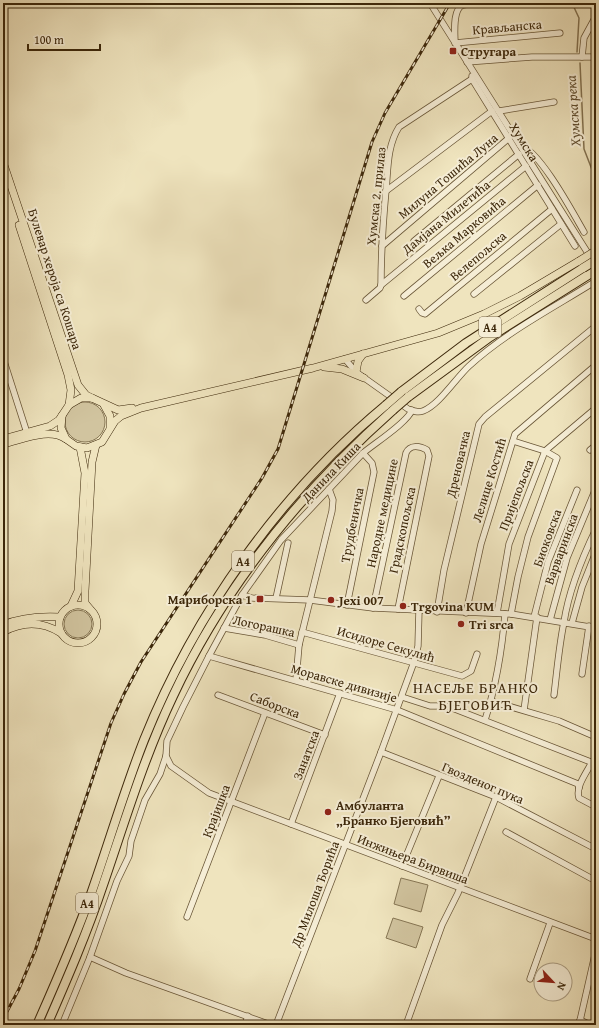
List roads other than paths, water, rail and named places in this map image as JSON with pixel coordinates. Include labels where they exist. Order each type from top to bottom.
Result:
[{"type":"highway","name":"A4","points":[[47,1025],[85,936],[150,751],[173,697],[196,650],[259,553],[286,518],[323,476],[404,395],[466,343],[581,264],[596,260]]},
{"type":"highway","name":"A4","points":[[404,395],[596,270]]},
{"type":"highway","name":"A4","points":[[37,1025],[84,912],[130,778],[142,748],[163,698],[186,653],[211,610],[241,564],[278,515],[312,476],[349,438],[390,408]]},
{"type":"main road","name":"Булевар хероја са Кошара","points":[[3,162],[78,385],[86,395],[92,398]]},
{"type":"main road","name":"Булевар хероја са Кошара","points":[[3,175],[68,375],[71,390],[69,405]]},
{"type":"main road","points":[[3,439],[50,426],[62,416],[69,405],[78,399],[92,398],[102,404],[118,410],[141,408],[313,368],[438,333],[520,296],[581,264],[596,250]]},
{"type":"main road","points":[[356,372],[358,361],[363,354]]},
{"type":"main road","points":[[313,368],[342,369],[364,378]]},
{"type":"main road","points":[[102,404],[107,410],[110,419],[109,431]]},
{"type":"main road","points":[[3,444],[48,434],[60,436],[80,448],[96,446],[103,440],[121,416],[141,408]]},
{"type":"main road","points":[[62,416],[61,428],[66,439]]},
{"type":"main road","points":[[3,632],[19,626],[37,623],[52,627],[67,639],[75,642],[83,642],[90,638],[95,631],[97,623],[95,615],[85,604],[85,591],[92,462],[96,446]]},
{"type":"main road","points":[[71,606],[78,591],[85,473],[80,448]]},
{"type":"main road","points":[[61,633],[59,625],[60,617],[67,608],[81,605],[90,609]]},
{"type":"main road","points":[[3,625],[14,621],[31,618],[60,617]]},
{"type":"street","name":"Хумска","points":[[430,3],[596,266]]},
{"type":"street","points":[[455,43],[456,15],[459,8],[462,6],[479,3]]},
{"type":"street","points":[[582,58],[584,38],[596,16]]},
{"type":"street","name":"Крављанска","points":[[455,43],[560,33]]},
{"type":"street","points":[[467,62],[532,57],[596,57]]},
{"type":"street","points":[[472,80],[473,72]]},
{"type":"street","name":"Хумска","points":[[472,80],[575,246]]},
{"type":"street","name":"Хумска 2. прилаз","points":[[381,285],[388,158],[394,136],[399,127],[472,80]]},
{"type":"street","points":[[499,111],[554,102]]},
{"type":"street","points":[[386,191],[492,111]]},
{"type":"street","name":"Милуна Тошића Луна","points":[[382,246],[509,138]]},
{"type":"street","name":"Хумска","points":[[520,145],[526,147],[543,166],[560,191],[584,232]]},
{"type":"street","points":[[414,241],[519,154]]},
{"type":"street","name":"Дамјана Милетића","points":[[381,285],[526,166]]},
{"type":"street","name":"Вељка Марковића","points":[[404,296],[538,185]]},
{"type":"street","name":"Велепољска","points":[[418,309],[422,313],[426,314],[552,209]]},
{"type":"street","points":[[474,294],[561,224]]},
{"type":"street","points":[[345,359],[356,372],[364,378],[412,410],[420,412],[429,408],[480,356],[524,325],[594,282]]},
{"type":"street","points":[[366,300],[380,288],[381,285]]},
{"type":"street","name":"Дреновачка","points":[[437,612],[446,562],[479,424],[485,417],[596,326]]},
{"type":"street","points":[[3,358],[27,433]]},
{"type":"street","name":"Лелице Костић","points":[[466,613],[481,544],[512,441],[520,428],[596,365]]},
{"type":"street","name":"Пријепољска","points":[[497,613],[509,544],[545,451],[596,408]]},
{"type":"street","name":"Данила Киша","points":[[62,1025],[90,957],[117,881],[129,856],[131,841],[145,800],[160,774],[166,756],[167,741],[182,707],[242,595],[281,540],[363,453],[387,433],[406,421],[412,410]]},
{"type":"street","points":[[485,720],[491,702],[508,614],[528,537],[556,461],[555,456],[545,451],[512,441]]},
{"type":"street","points":[[590,450],[596,445]]},
{"type":"street","name":"Народне медицине","points":[[373,608],[407,451],[412,447],[418,447],[427,450],[429,456]]},
{"type":"street","name":"Трудбеничка","points":[[347,605],[374,472],[372,463],[363,453]]},
{"type":"street","name":"Градскопољска","points":[[398,609],[429,456]]},
{"type":"street","name":"Варваринска","points":[[550,620],[567,558],[596,488]]},
{"type":"street","points":[[296,680],[299,645],[332,511],[333,500],[329,489]]},
{"type":"street","name":"Биоковска","points":[[524,710],[536,617],[548,562],[577,490]]},
{"type":"street","points":[[554,695],[564,622],[580,565],[596,529]]},
{"type":"street","points":[[276,598],[288,543]]},
{"type":"street","points":[[572,623],[582,587],[596,552]]},
{"type":"street","points":[[242,595],[252,598],[310,600],[373,608],[508,614],[536,617],[596,628]]},
{"type":"street","name":"Др Милоша Ђорића","points":[[276,1025],[402,697],[418,646],[419,610]]},
{"type":"street","points":[[582,674],[589,626]]},
{"type":"street","name":"Логорашка","points":[[224,628],[265,635],[299,645]]},
{"type":"street","name":"Исидоре Секулић","points":[[302,632],[414,662],[458,676],[464,676],[472,668],[477,654]]},
{"type":"street","name":"Моравске дивизије","points":[[209,656],[397,710],[578,784],[579,788]]},
{"type":"street","name":"Занатска","points":[[291,824],[340,693]]},
{"type":"street","name":"Саборска","points":[[218,695],[325,735]]},
{"type":"street","points":[[402,697],[430,706],[447,706],[594,763],[579,788],[579,798],[596,806]]},
{"type":"street","points":[[491,702],[559,721],[596,737]]},
{"type":"street","name":"Крајишка","points":[[187,917],[265,713]]},
{"type":"street","name":"Гвозденог пука","points":[[381,752],[439,776],[496,797],[596,849]]},
{"type":"street","name":"Инжињера Бирвиша","points":[[166,756],[171,766],[210,793],[231,802],[596,940]]},
{"type":"street","points":[[402,866],[439,776]]},
{"type":"street","points":[[406,1025],[442,925],[460,888],[496,797]]},
{"type":"street","points":[[506,832],[596,881]]},
{"type":"street","points":[[530,979],[550,922]]},
{"type":"street","points":[[590,1025],[580,1023],[594,973],[596,950]]},
{"type":"street","points":[[90,957],[126,973],[269,1024]]},
{"type":"street","points":[[245,1025],[248,1016]]},
{"type":"waterway","name":"Хумска река","points":[[572,3],[579,18],[577,52]]},
{"type":"waterway","name":"Хумска река","points":[[580,63],[584,149],[596,180]]},
{"type":"railway","points":[[3,1019],[19,989],[35,951],[111,723],[124,694],[141,662],[262,478],[278,449],[372,142],[385,113],[450,3]]},
{"type":"place","name":"Стругара","points":[[453,51]]},
{"type":"place","name":"Мариборска 1","points":[[260,599]]},
{"type":"place","name":"Jexi 007","points":[[331,600]]},
{"type":"place","name":"Trgovina KUM","points":[[403,606]]},
{"type":"place","name":"Tri srca","points":[[461,624]]},
{"type":"place","name":"Амбуланта „Бранко Бјеговић”","points":[[328,812]]},
{"type":"district","name":"НАСЕЉЕ БРАНКО БЈЕГОВИЋ","points":[[476,696]]}]
